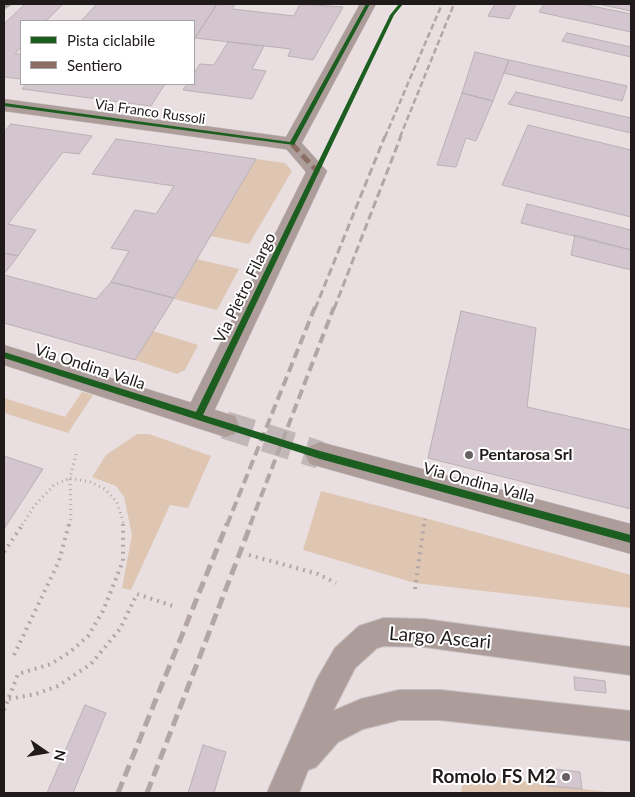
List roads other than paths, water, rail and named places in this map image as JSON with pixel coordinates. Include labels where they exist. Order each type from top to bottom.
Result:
[{"type":"street","points":[[292,144],[368,4]]},
{"type":"street","name":"Via Franco Russoli","points":[[4,105],[292,144]]},
{"type":"street","name":"Via Pietro Filargo","points":[[198,416],[317,171],[292,144]]},
{"type":"street","name":"Via Ondina Valla","points":[[4,355],[225,425]]},
{"type":"street","name":"Via Ondina Valla","points":[[320,455],[631,539]]},
{"type":"lane","name":"Largo Ascari","points":[[283,793],[327,689],[346,658],[369,636],[384,632],[424,633],[631,661]]},
{"type":"lane","name":"Largo Ascari","points":[[283,793],[301,762],[328,732],[361,714],[381,708],[399,705],[440,705],[631,726]]},
{"type":"tunnel","points":[[225,425],[320,455]]},
{"type":"railway","points":[[385,137],[442,4]]},
{"type":"railway","points":[[400,137],[454,4]]},
{"type":"railway","points":[[315,309],[385,136]]},
{"type":"railway","points":[[334,309],[401,136]]},
{"type":"railway","points":[[227,525],[315,307]]},
{"type":"railway","points":[[250,525],[334,307]]},
{"type":"railway","points":[[118,793],[227,524]]},
{"type":"railway","points":[[147,793],[251,524]]},
{"type":"place","name":"Pentarosa Srl","points":[[469,455]]},
{"type":"place","name":"Romolo FS M2","points":[[566,777]]}]
